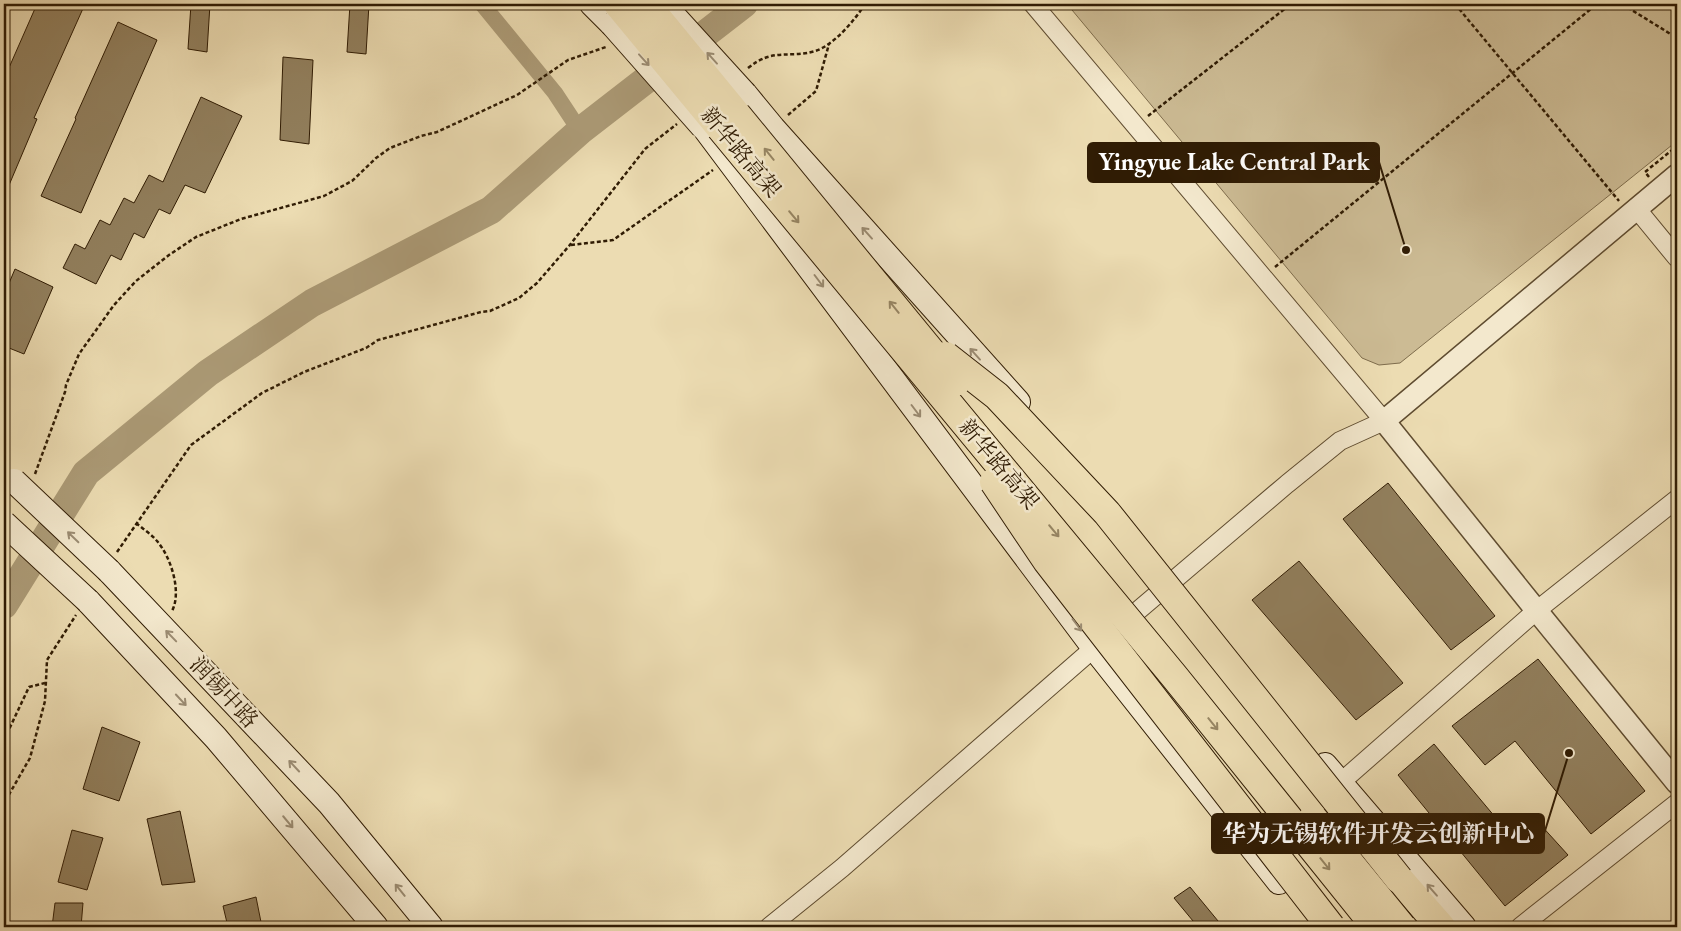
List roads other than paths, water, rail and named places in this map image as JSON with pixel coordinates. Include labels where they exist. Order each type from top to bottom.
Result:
[{"type":"highway","name":"新华路高架","points":[[646,4],[1174,676],[1376,927]]},
{"type":"highway","name":"新华路高架","points":[[615,14],[906,336],[1402,927]]},
{"type":"highway","points":[[906,336],[997,396],[1107,513],[1399,879],[1440,927]]},
{"type":"highway","points":[[906,336],[1047,561],[1331,927]]},
{"type":"main road","points":[[592,4],[615,14],[706,130],[1094,648],[1315,927]]},
{"type":"main road","points":[[663,4],[1176,578],[1340,783],[1464,927]]},
{"type":"main road","name":"润锡中路","points":[[17,477],[112,563],[163,628],[329,803],[431,927]]},
{"type":"main road","name":"润锡中路","points":[[4,522],[83,606],[216,738],[376,927]]},
{"type":"street","points":[[1033,4],[1384,420],[1536,611],[1677,783]]},
{"type":"street","points":[[769,927],[842,868],[1094,648],[1340,441],[1384,420],[1629,206],[1677,175]]},
{"type":"street","points":[[1629,206],[1677,258]]},
{"type":"street","points":[[1340,783],[1536,611],[1677,499]]},
{"type":"street","points":[[1520,927],[1677,803]]},
{"type":"waterway","points":[[482,4],[555,93],[580,131]]},
{"type":"waterway","points":[[4,605],[86,473],[208,373],[312,303],[491,210],[580,131],[744,4]]},
{"type":"place","name":"Yingyue Lake Central Park","points":[[1406,250]]},
{"type":"place","name":"华为无锡软件开发云创新中心","points":[[1569,753]]}]
